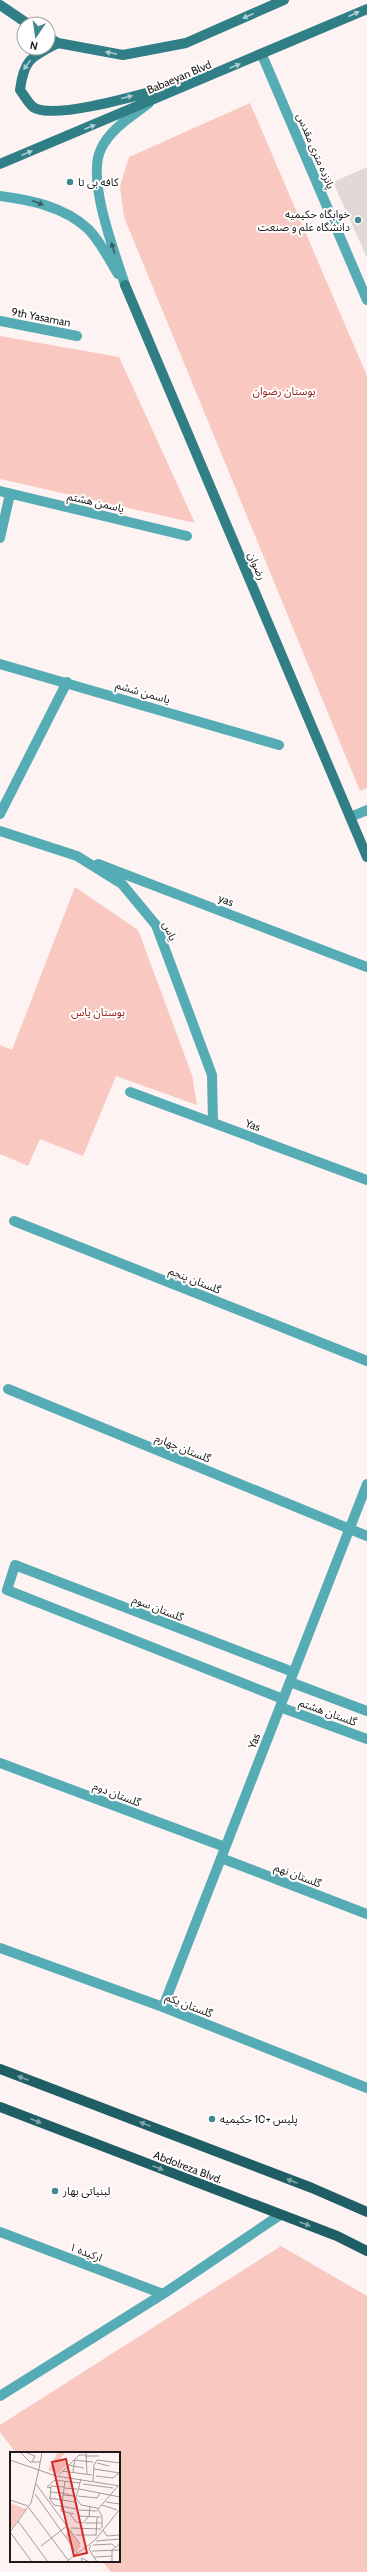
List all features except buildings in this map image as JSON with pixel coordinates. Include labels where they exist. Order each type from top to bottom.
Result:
[{"type":"main road","points":[[215,75],[78,109],[55,112],[34,107],[20,90],[23,69],[36,54],[58,44],[123,55],[178,45],[284,0]]},
{"type":"main road","points":[[0,5],[16,16]]},
{"type":"main road","name":"Babaeyan Blvd","points":[[0,164],[54,143],[367,9]]},
{"type":"main road","name":"رضوان","points":[[125,285],[367,857]]},
{"type":"main road","points":[[0,2069],[312,2188],[367,2212]]},
{"type":"main road","name":"Abdolreza Blvd.","points":[[0,2107],[337,2236],[367,2251]]},
{"type":"street","name":"پانزده متری مقدس","points":[[262,55],[367,300]]},
{"type":"street","points":[[125,285],[105,220],[96,180],[100,149],[119,126],[152,101]]},
{"type":"street","points":[[0,196],[31,200],[62,212],[88,229],[125,285]]},
{"type":"street","name":"9th Yasaman","points":[[0,321],[77,336]]},
{"type":"street","points":[[0,538],[5,492]]},
{"type":"street","name":"یاسمن هشتم","points":[[5,492],[187,536]]},
{"type":"street","name":"یاسمن ششم","points":[[0,664],[279,744]]},
{"type":"street","points":[[0,814],[67,682]]},
{"type":"street","points":[[350,817],[367,810]]},
{"type":"street","name":"یاس","points":[[0,831],[77,856],[122,884],[156,925],[212,1076],[213,1123]]},
{"type":"street","name":"yas","points":[[77,856],[367,967]]},
{"type":"street","name":"Yas","points":[[130,1092],[367,1180]]},
{"type":"street","name":"گلستان پنجم","points":[[14,1221],[367,1361]]},
{"type":"street","name":"گلستان چهارم","points":[[8,1389],[367,1536]]},
{"type":"street","name":"Yas","points":[[162,2007],[367,1484]]},
{"type":"street","name":"گلستان سوم","points":[[281,1703],[7,1590],[15,1565],[293,1672]]},
{"type":"street","name":"گلستان هشتم","points":[[290,1682],[367,1711]]},
{"type":"street","name":"گلستان هشتم","points":[[281,1703],[367,1739]]},
{"type":"street","name":"گلستان دوم","points":[[0,1762],[225,1847]]},
{"type":"street","name":"گلستان نهم","points":[[221,1858],[367,1914]]},
{"type":"street","name":"گلستان یکم","points":[[0,1948],[162,2007],[367,2088]]},
{"type":"street","points":[[0,2396],[163,2294],[280,2215]]},
{"type":"street","name":"ارکیده ۱","points":[[0,2232],[163,2294]]},
{"type":"green space","name":"بوستان رضوان","points":[[250,103],[367,376],[367,788],[360,791],[124,217],[120,186],[129,157]]},
{"type":"green space","points":[[0,336],[119,357],[195,523],[0,479]]},
{"type":"green space","name":"بوستان یاس","points":[[75,887],[138,930],[192,1075],[197,1105],[116,1076],[83,1156],[40,1139],[28,1166],[0,1154],[0,1045],[12,1050]]},
{"type":"green space","points":[[281,2246],[367,2296],[367,2572],[111,2572],[103,2562],[120,2562],[120,2452],[15,2452],[0,2432],[0,2425]]},
{"type":"place","name":"کافه بی تا","points":[[70,182]]},
{"type":"place","name":"خوابگاه حکیمیه دانشگاه علم و صنعت","points":[[358,220]]},
{"type":"place","name":"پلیس +10 حکیمیه","points":[[212,2119]]},
{"type":"place","name":"لبنیاتی بهار","points":[[55,2191]]}]
